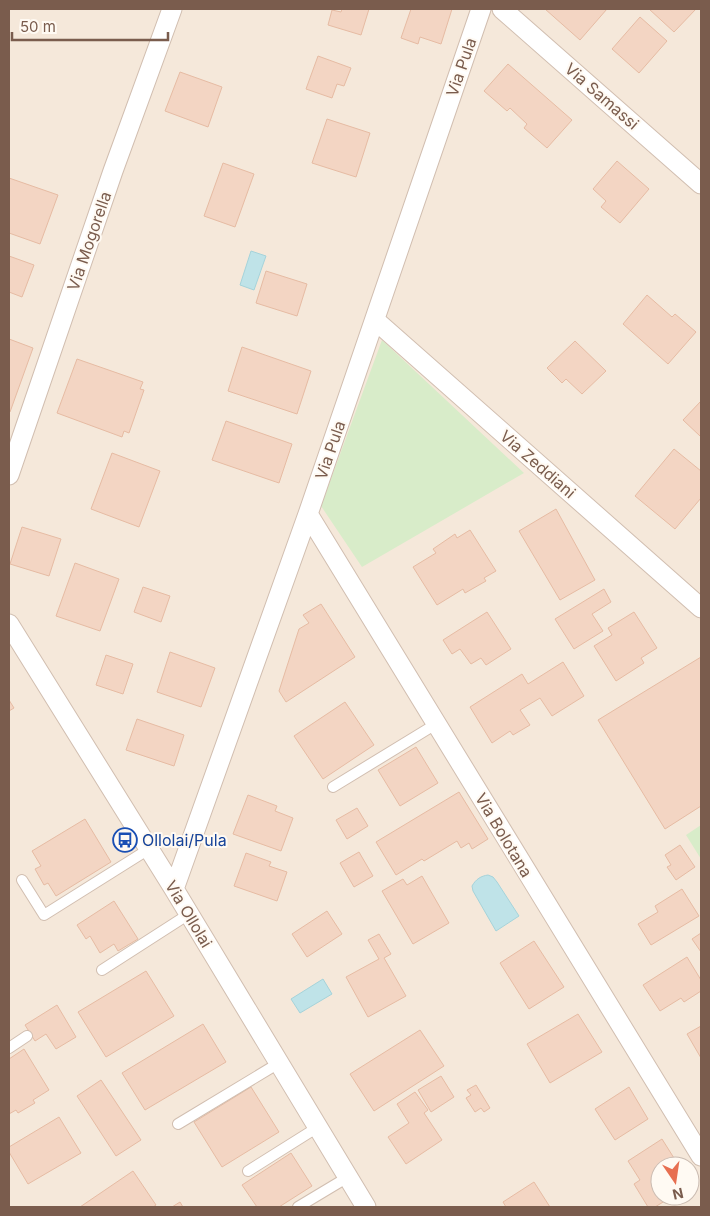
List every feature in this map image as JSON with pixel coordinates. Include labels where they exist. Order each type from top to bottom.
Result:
[{"type":"street","name":"Via Mogorella","points":[[9,475],[172,9]]},
{"type":"street","name":"Via Pula","points":[[174,889],[308,514],[481,9]]},
{"type":"street","name":"Via Samassi","points":[[502,9],[701,184]]},
{"type":"street","name":"Via Zeddiani","points":[[375,320],[701,608]]},
{"type":"street","name":"Via Bolotana","points":[[308,514],[701,1156]]},
{"type":"street","name":"Via Ollolai","points":[[9,624],[174,889],[366,1207]]},
{"type":"lane","points":[[333,787],[436,724]]},
{"type":"lane","points":[[22,880],[44,915],[149,849]]},
{"type":"lane","points":[[102,970],[189,914]]},
{"type":"lane","points":[[9,1048],[28,1036]]},
{"type":"lane","points":[[178,1124],[279,1063]]},
{"type":"lane","points":[[248,1171],[318,1127]]},
{"type":"lane","points":[[298,1207],[348,1177]]},
{"type":"shaded area","points":[[9,9],[701,9],[701,1207],[9,1207]]},
{"type":"green space","points":[[382,340],[524,473],[362,567],[321,506]]},
{"type":"green space","points":[[701,825],[701,859],[686,835]]},
{"type":"water","points":[[251,251],[266,256],[254,290],[240,285]]},
{"type":"water","points":[[488,875],[497,882],[519,916],[496,931],[472,886],[479,878]]},
{"type":"water","points":[[323,979],[332,994],[300,1013],[291,999]]},
{"type":"building","points":[[342,9],[369,9],[361,35],[328,25],[332,10],[341,12]]},
{"type":"building","points":[[411,9],[452,9],[441,44],[420,37],[418,44],[401,38]]},
{"type":"building","points":[[545,9],[607,9],[580,40]]},
{"type":"building","points":[[649,9],[696,9],[674,32]]},
{"type":"building","points":[[640,17],[667,41],[639,73],[612,49]]},
{"type":"building","points":[[318,56],[351,68],[344,86],[337,84],[332,98],[306,89]]},
{"type":"building","points":[[508,64],[572,120],[547,148],[524,128],[527,124],[510,108],[507,111],[484,91]]},
{"type":"building","points":[[180,72],[222,87],[208,127],[165,111]]},
{"type":"building","points":[[327,119],[370,133],[356,177],[312,163]]},
{"type":"building","points":[[617,161],[649,189],[620,223],[601,207],[606,201],[593,189]]},
{"type":"building","points":[[223,163],[254,174],[235,227],[204,216]]},
{"type":"building","points":[[9,178],[58,195],[40,244],[9,233]]},
{"type":"building","points":[[9,256],[34,265],[22,297],[9,292]]},
{"type":"building","points":[[266,271],[307,284],[297,316],[256,303]]},
{"type":"building","points":[[647,295],[672,317],[675,314],[696,332],[668,364],[623,324]]},
{"type":"building","points":[[9,339],[33,348],[10,412],[9,412]]},
{"type":"building","points":[[575,341],[606,371],[582,394],[566,379],[562,383],[547,368]]},
{"type":"building","points":[[242,347],[311,371],[297,414],[228,391]]},
{"type":"building","points":[[77,359],[143,382],[140,389],[144,390],[129,433],[124,431],[122,437],[57,413]]},
{"type":"building","points":[[701,401],[701,434],[700,436],[683,420]]},
{"type":"building","points":[[226,421],[292,444],[279,483],[212,460]]},
{"type":"building","points":[[674,449],[701,471],[701,498],[675,529],[635,496]]},
{"type":"building","points":[[112,453],[160,471],[139,527],[91,509]]},
{"type":"building","points":[[556,509],[595,580],[560,600],[519,531]]},
{"type":"building","points":[[22,527],[61,539],[49,576],[10,564]]},
{"type":"building","points":[[470,530],[496,571],[484,578],[486,581],[465,593],[463,589],[437,605],[413,567],[436,553],[433,549],[455,534],[457,538]]},
{"type":"building","points":[[75,563],[119,579],[100,631],[56,616]]},
{"type":"building","points":[[143,587],[170,596],[161,622],[134,612]]},
{"type":"building","points":[[604,589],[611,602],[592,614],[603,631],[574,649],[555,619]]},
{"type":"building","points":[[321,604],[355,657],[286,702],[279,691],[299,629],[309,623],[303,615]]},
{"type":"building","points":[[487,612],[511,649],[486,665],[481,658],[471,664],[460,649],[452,654],[443,640]]},
{"type":"building","points":[[634,612],[657,648],[641,658],[644,663],[616,681],[594,646],[612,635],[608,628]]},
{"type":"building","points":[[170,652],[215,668],[201,707],[157,692]]},
{"type":"building","points":[[106,655],[133,664],[123,694],[96,685]]},
{"type":"building","points":[[701,657],[701,806],[665,829],[598,720]]},
{"type":"building","points":[[563,662],[584,696],[552,716],[540,698],[520,710],[530,725],[513,735],[510,731],[492,743],[470,707],[522,674],[528,684]]},
{"type":"building","points":[[9,700],[14,708],[9,711]]},
{"type":"building","points":[[345,702],[374,745],[323,779],[294,736]]},
{"type":"building","points":[[137,719],[184,735],[174,766],[126,750]]},
{"type":"building","points":[[416,747],[438,783],[400,806],[378,770]]},
{"type":"building","points":[[459,792],[488,839],[472,849],[469,843],[461,848],[457,841],[396,875],[376,842]]},
{"type":"building","points":[[248,795],[277,806],[275,811],[293,818],[281,851],[233,834]]},
{"type":"building","points":[[357,808],[368,826],[347,839],[336,820]]},
{"type":"building","points":[[85,819],[111,862],[56,896],[48,883],[44,885],[35,869],[41,866],[32,851]]},
{"type":"building","points":[[680,845],[695,867],[676,880],[667,867],[671,865],[665,855]]},
{"type":"building","points":[[359,852],[373,876],[354,887],[340,863]]},
{"type":"building","points":[[246,853],[271,862],[269,866],[287,872],[277,901],[234,886]]},
{"type":"building","points":[[422,876],[449,923],[413,944],[382,891],[403,879],[407,885]]},
{"type":"building","points":[[682,889],[699,916],[651,945],[638,924],[658,912],[655,906]]},
{"type":"building","points":[[114,901],[138,939],[118,951],[114,944],[100,953],[90,936],[86,939],[77,925]]},
{"type":"building","points":[[327,911],[342,934],[307,957],[292,934]]},
{"type":"building","points":[[701,933],[701,952],[692,939]]},
{"type":"building","points":[[379,934],[391,954],[384,958],[406,996],[368,1017],[346,977],[379,959],[368,940]]},
{"type":"building","points":[[534,941],[564,987],[529,1009],[500,963]]},
{"type":"building","points":[[687,957],[701,980],[701,991],[684,1002],[681,998],[660,1011],[643,985]]},
{"type":"building","points":[[146,971],[174,1016],[106,1057],[78,1012]]},
{"type":"building","points":[[57,1005],[76,1037],[56,1049],[46,1034],[35,1041],[25,1025]]},
{"type":"building","points":[[578,1014],[602,1052],[550,1083],[527,1044]]},
{"type":"building","points":[[203,1024],[226,1062],[145,1110],[122,1073]]},
{"type":"building","points":[[701,1026],[701,1058],[687,1034]]},
{"type":"building","points":[[420,1030],[444,1066],[374,1111],[350,1074]]},
{"type":"building","points":[[24,1049],[49,1090],[33,1100],[35,1103],[18,1113],[16,1110],[9,1114],[9,1059]]},
{"type":"building","points":[[441,1076],[454,1097],[431,1112],[418,1090]]},
{"type":"building","points":[[101,1080],[141,1140],[116,1156],[77,1096]]},
{"type":"building","points":[[476,1085],[490,1108],[484,1112],[481,1108],[475,1112],[466,1098],[471,1095],[467,1090]]},
{"type":"building","points":[[251,1087],[279,1132],[222,1167],[194,1122]]},
{"type":"building","points":[[629,1087],[648,1119],[615,1140],[595,1109]]},
{"type":"building","points":[[415,1092],[428,1110],[424,1113],[442,1140],[406,1164],[388,1137],[409,1123],[397,1104]]},
{"type":"building","points":[[59,1117],[81,1153],[28,1184],[9,1152],[9,1147]]},
{"type":"building","points":[[662,1139],[673,1156],[650,1156],[650,1206],[657,1206],[648,1207],[634,1184],[640,1180],[628,1161]]},
{"type":"building","points":[[291,1153],[312,1186],[279,1207],[257,1207],[242,1185]]},
{"type":"building","points":[[133,1171],[156,1205],[153,1207],[80,1207]]},
{"type":"building","points":[[534,1182],[550,1207],[506,1207],[503,1202]]},
{"type":"building","points":[[180,1202],[183,1207],[172,1207]]},
{"type":"place","name":"Ollolai/Pula","points":[[125,840]]}]
